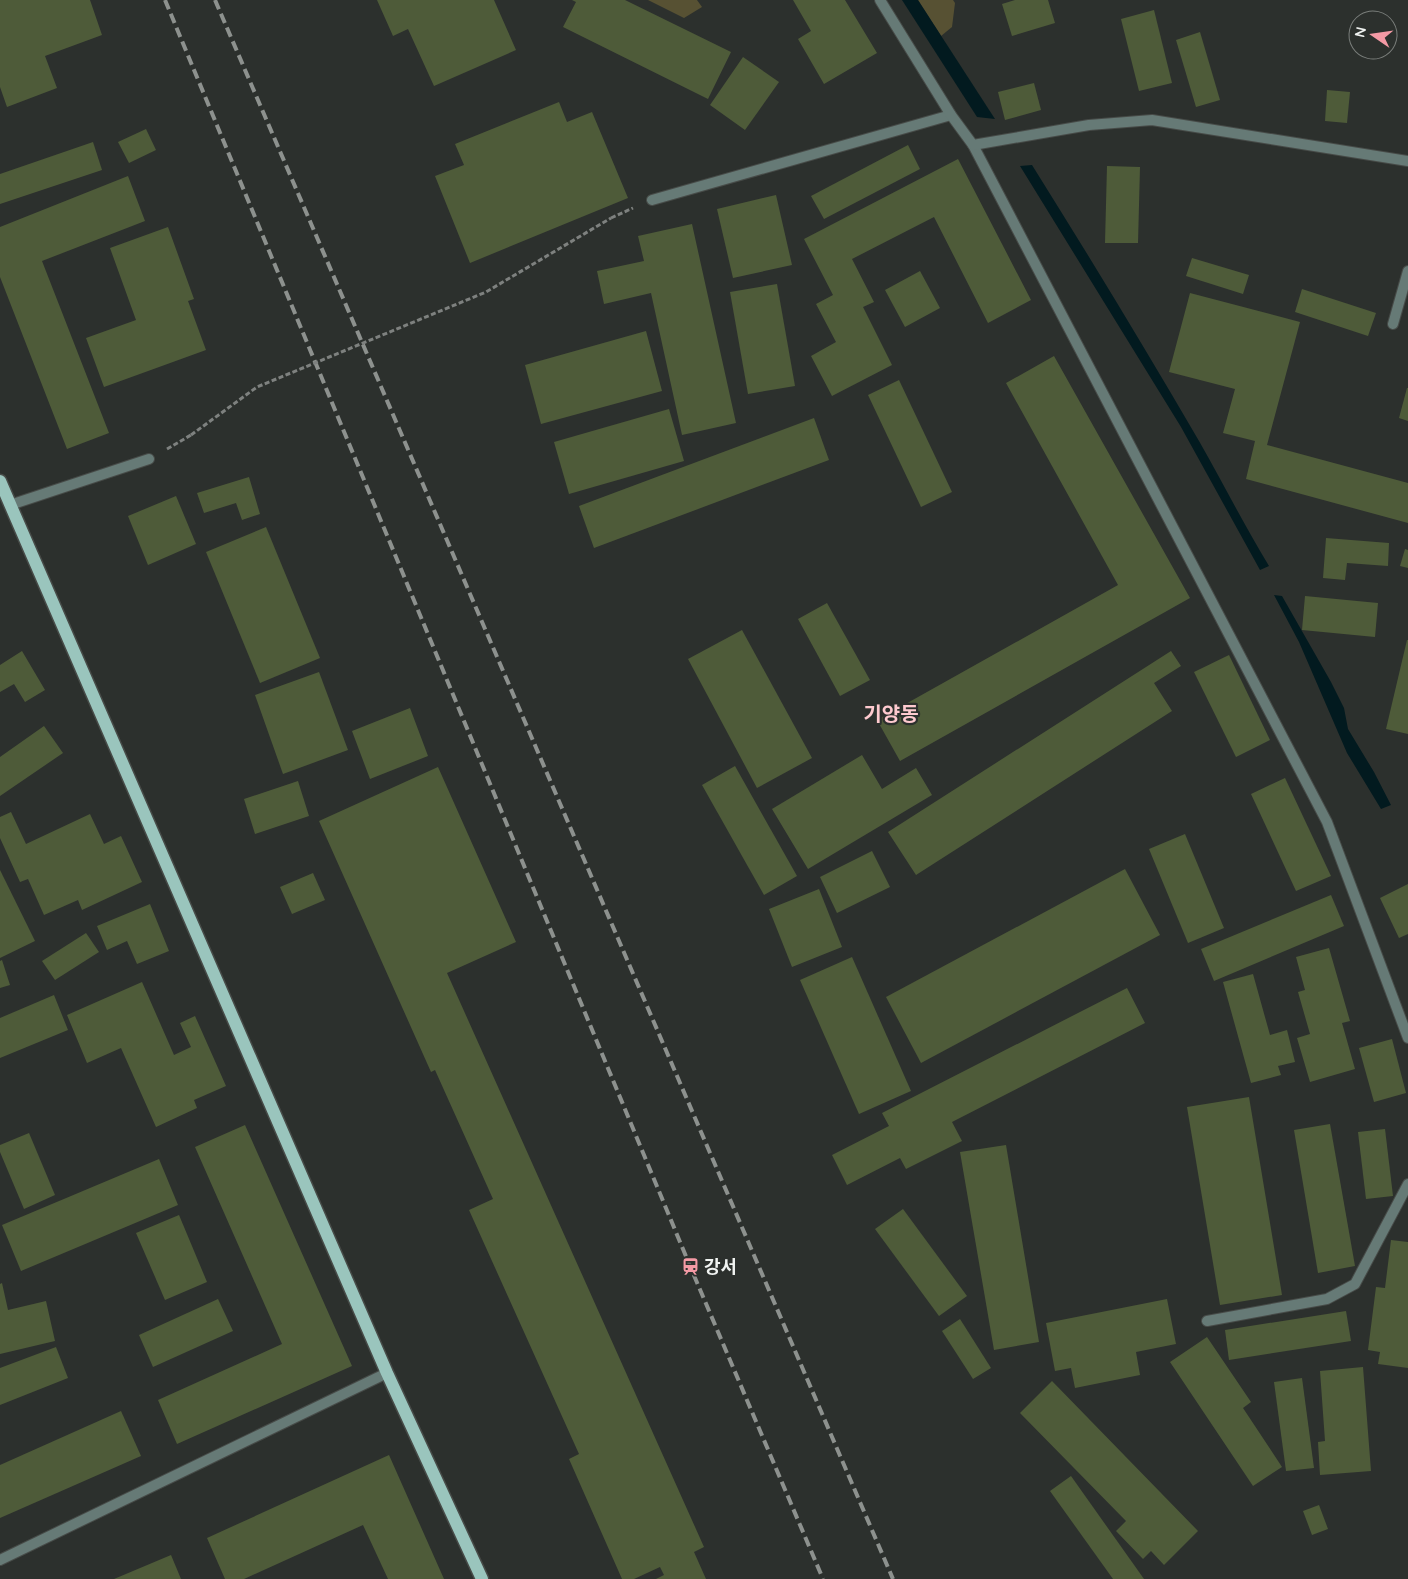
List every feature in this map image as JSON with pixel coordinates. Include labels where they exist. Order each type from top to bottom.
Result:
[{"type":"main road","points":[[0,481],[387,1373],[482,1579]]},
{"type":"street","points":[[880,0],[950,115],[973,145],[1327,822],[1408,1038]]},
{"type":"street","points":[[652,200],[950,115]]},
{"type":"street","points":[[973,145],[1090,125],[1152,120],[1408,161]]},
{"type":"street","points":[[1393,324],[1408,271]]},
{"type":"street","points":[[10,504],[149,459]]},
{"type":"street","points":[[1207,1321],[1327,1300],[1355,1284],[1408,1184]]},
{"type":"street","points":[[0,1560],[387,1373]]},
{"type":"path","points":[[191,435],[257,387],[486,292],[611,218]]},
{"type":"shaded area","points":[[648,0],[697,0],[702,7],[684,18]]},
{"type":"shaded area","points":[[918,0],[953,0],[955,3],[952,27],[941,36]]},
{"type":"water","points":[[902,0],[918,0],[995,119],[977,117]]},
{"type":"water","points":[[1032,165],[1158,371],[1269,566],[1260,570],[1181,427],[1020,166]]},
{"type":"water","points":[[1274,595],[1282,596],[1331,682],[1344,708],[1348,729],[1391,805],[1381,809],[1347,753],[1299,642]]},
{"type":"building","points":[[0,0],[90,0],[102,35],[45,56],[57,88],[7,107],[0,87]]},
{"type":"building","points":[[377,0],[494,0],[516,50],[434,86],[408,29],[393,36]]},
{"type":"building","points":[[572,0],[625,0],[731,52],[708,99],[563,27],[576,2]]},
{"type":"building","points":[[793,0],[845,0],[877,53],[824,84],[798,39],[811,31]]},
{"type":"building","points":[[1015,0],[1048,0],[1055,23],[1012,36],[1002,4]]},
{"type":"building","points":[[1154,10],[1172,83],[1139,91],[1121,19]]},
{"type":"building","points":[[1200,32],[1220,100],[1196,107],[1176,40]]},
{"type":"building","points":[[743,57],[779,82],[745,130],[710,105]]},
{"type":"building","points":[[1034,83],[1041,110],[1005,120],[998,92]]},
{"type":"building","points":[[1327,90],[1350,92],[1347,123],[1325,121]]},
{"type":"building","points":[[559,102],[567,122],[592,112],[628,198],[470,263],[435,176],[464,165],[455,144]]},
{"type":"building","points":[[146,129],[156,150],[129,163],[118,142]]},
{"type":"building","points":[[93,142],[102,170],[0,204],[0,174]]},
{"type":"building","points":[[908,145],[920,169],[824,219],[811,196]]},
{"type":"building","points":[[958,159],[1031,300],[988,323],[934,217],[852,259],[874,302],[863,307],[892,365],[832,396],[811,356],[836,342],[816,304],[833,295],[804,239]]},
{"type":"building","points":[[1107,166],[1140,167],[1138,243],[1105,243]]},
{"type":"building","points":[[128,176],[145,221],[42,261],[109,433],[67,449],[0,277],[0,227]]},
{"type":"building","points":[[776,195],[792,265],[733,278],[717,209]]},
{"type":"building","points":[[692,224],[736,423],[682,435],[651,293],[604,304],[597,271],[644,261],[638,236]]},
{"type":"building","points":[[168,227],[194,299],[188,301],[206,350],[104,387],[86,338],[136,320],[110,248]]},
{"type":"building","points":[[1192,258],[1249,275],[1243,294],[1186,276]]},
{"type":"building","points":[[920,271],[940,308],[905,327],[885,290]]},
{"type":"building","points":[[777,284],[795,386],[748,394],[730,292]]},
{"type":"building","points":[[1302,289],[1376,313],[1368,336],[1295,312]]},
{"type":"building","points":[[1190,293],[1300,322],[1267,445],[1408,483],[1408,523],[1246,479],[1255,441],[1223,433],[1235,389],[1169,372]]},
{"type":"building","points":[[646,331],[662,391],[541,424],[525,365]]},
{"type":"building","points":[[1054,356],[1190,598],[900,761],[877,720],[1118,585],[1006,383]]},
{"type":"building","points":[[899,380],[952,492],[921,507],[868,395]]},
{"type":"building","points":[[1408,388],[1408,421],[1399,418]]},
{"type":"building","points":[[669,409],[684,461],[569,494],[554,442]]},
{"type":"building","points":[[814,418],[829,460],[594,548],[579,506]]},
{"type":"building","points":[[249,477],[260,514],[242,520],[236,503],[204,513],[197,493]]},
{"type":"building","points":[[176,496],[196,544],[148,565],[128,516]]},
{"type":"building","points":[[266,527],[320,658],[260,683],[206,552]]},
{"type":"building","points":[[1326,538],[1389,543],[1388,566],[1347,563],[1345,580],[1323,578]]},
{"type":"building","points":[[1405,549],[1408,550],[1408,568],[1400,566]]},
{"type":"building","points":[[1305,596],[1378,603],[1375,637],[1302,630]]},
{"type":"building","points":[[827,603],[870,680],[840,696],[798,619]]},
{"type":"building","points":[[742,630],[812,758],[757,788],[688,659]]},
{"type":"building","points":[[1408,640],[1408,734],[1386,729]]},
{"type":"building","points":[[22,651],[45,690],[25,702],[14,684],[0,692],[0,665]]},
{"type":"building","points":[[1171,651],[1181,666],[1154,683],[1172,711],[916,875],[888,832]]},
{"type":"building","points":[[1229,655],[1270,740],[1236,757],[1194,672]]},
{"type":"building","points":[[319,672],[348,750],[283,774],[255,695]]},
{"type":"building","points":[[410,708],[428,756],[370,779],[352,731]]},
{"type":"building","points":[[44,726],[63,753],[0,796],[0,757]]},
{"type":"building","points":[[862,755],[882,789],[916,768],[932,795],[808,869],[772,809]]},
{"type":"building","points":[[735,766],[797,876],[764,895],[702,785]]},
{"type":"building","points":[[438,767],[516,942],[447,973],[704,1547],[694,1552],[706,1579],[656,1579],[664,1575],[660,1567],[634,1579],[622,1579],[569,1459],[579,1454],[469,1210],[493,1199],[435,1070],[431,1072],[319,821]]},
{"type":"building","points":[[1285,778],[1331,876],[1296,891],[1251,794]]},
{"type":"building","points":[[298,781],[309,816],[255,834],[244,799]]},
{"type":"building","points":[[11,812],[26,844],[90,814],[104,844],[121,836],[142,882],[82,910],[78,900],[44,915],[28,879],[20,882],[0,838],[0,817]]},
{"type":"building","points":[[1185,834],[1224,928],[1188,943],[1149,849]]},
{"type":"building","points":[[872,851],[890,887],[837,913],[820,877]]},
{"type":"building","points":[[1125,869],[1160,935],[921,1063],[886,997]]},
{"type":"building","points":[[0,870],[35,941],[0,958]]},
{"type":"building","points":[[313,873],[325,900],[292,914],[280,887]]},
{"type":"building","points":[[1408,884],[1408,934],[1399,938],[1380,898]]},
{"type":"building","points":[[819,889],[842,947],[792,967],[769,909]]},
{"type":"building","points":[[1331,895],[1344,926],[1214,981],[1201,949]]},
{"type":"building","points":[[150,904],[169,951],[137,964],[127,941],[107,950],[97,926]]},
{"type":"building","points":[[86,933],[99,952],[55,980],[42,961]]},
{"type":"building","points":[[1329,948],[1350,1021],[1342,1023],[1355,1069],[1310,1082],[1297,1038],[1310,1034],[1298,992],[1305,990],[1296,957]]},
{"type":"building","points":[[852,957],[911,1091],[859,1114],[800,980]]},
{"type":"building","points":[[2,960],[10,985],[0,988],[0,961]]},
{"type":"building","points":[[1253,974],[1270,1035],[1287,1030],[1295,1062],[1278,1066],[1281,1075],[1251,1083],[1223,982]]},
{"type":"building","points":[[142,982],[174,1055],[191,1047],[180,1023],[195,1016],[226,1086],[194,1100],[197,1108],[156,1127],[121,1048],[87,1063],[67,1015]]},
{"type":"building","points":[[1127,988],[1145,1023],[952,1122],[962,1141],[906,1169],[900,1158],[847,1185],[832,1155],[889,1126],[882,1113]]},
{"type":"building","points":[[54,995],[68,1030],[0,1058],[0,1018]]},
{"type":"building","points":[[1392,1039],[1406,1093],[1374,1102],[1359,1048]]},
{"type":"building","points":[[1249,1097],[1282,1295],[1220,1305],[1187,1107]]},
{"type":"building","points":[[1330,1124],[1355,1266],[1318,1273],[1294,1130]]},
{"type":"building","points":[[245,1125],[352,1366],[177,1444],[158,1400],[282,1344],[195,1147]]},
{"type":"building","points":[[1385,1129],[1393,1196],[1366,1199],[1358,1132]]},
{"type":"building","points":[[29,1133],[55,1195],[24,1209],[0,1152],[0,1145]]},
{"type":"building","points":[[1006,1145],[1039,1342],[994,1350],[960,1152]]},
{"type":"building","points":[[159,1159],[178,1205],[21,1271],[2,1225]]},
{"type":"building","points":[[903,1209],[967,1296],[939,1316],[875,1229]]},
{"type":"building","points":[[179,1215],[207,1282],[165,1300],[136,1233]]},
{"type":"building","points":[[1391,1240],[1408,1242],[1408,1368],[1378,1364],[1380,1352],[1368,1350],[1376,1287],[1385,1288]]},
{"type":"building","points":[[2,1283],[8,1310],[46,1301],[55,1341],[0,1354],[0,1284]]},
{"type":"building","points":[[218,1299],[233,1331],[153,1367],[139,1335]]},
{"type":"building","points":[[1167,1299],[1176,1344],[1136,1352],[1140,1375],[1075,1388],[1071,1368],[1055,1371],[1046,1323]]},
{"type":"building","points":[[1346,1311],[1351,1341],[1229,1360],[1225,1330]]},
{"type":"building","points":[[960,1319],[991,1368],[973,1379],[942,1331]]},
{"type":"building","points":[[1207,1337],[1251,1402],[1243,1408],[1282,1467],[1253,1486],[1170,1362]]},
{"type":"building","points":[[56,1347],[68,1378],[0,1405],[0,1368]]},
{"type":"building","points":[[1363,1367],[1371,1471],[1320,1475],[1318,1442],[1325,1441],[1320,1371]]},
{"type":"building","points":[[1302,1378],[1314,1468],[1286,1471],[1274,1382]]},
{"type":"building","points":[[1052,1381],[1198,1531],[1164,1565],[1151,1551],[1143,1559],[1116,1531],[1126,1521],[1020,1413]]},
{"type":"building","points":[[121,1411],[141,1456],[0,1518],[0,1465]]},
{"type":"building","points":[[389,1455],[444,1579],[388,1579],[363,1525],[244,1579],[225,1579],[207,1538]]},
{"type":"building","points":[[1071,1476],[1144,1579],[1113,1579],[1050,1491]]},
{"type":"building","points":[[1319,1505],[1328,1529],[1312,1535],[1303,1511]]},
{"type":"building","points":[[171,1555],[181,1579],[114,1579]]},
{"type":"railway","points":[[165,0],[690,1266],[823,1579]]},
{"type":"railway","points":[[215,0],[893,1579]]},
{"type":"place","name":"강서","points":[[690,1266]]},
{"type":"district","name":"기양동","points":[[891,713]]}]
